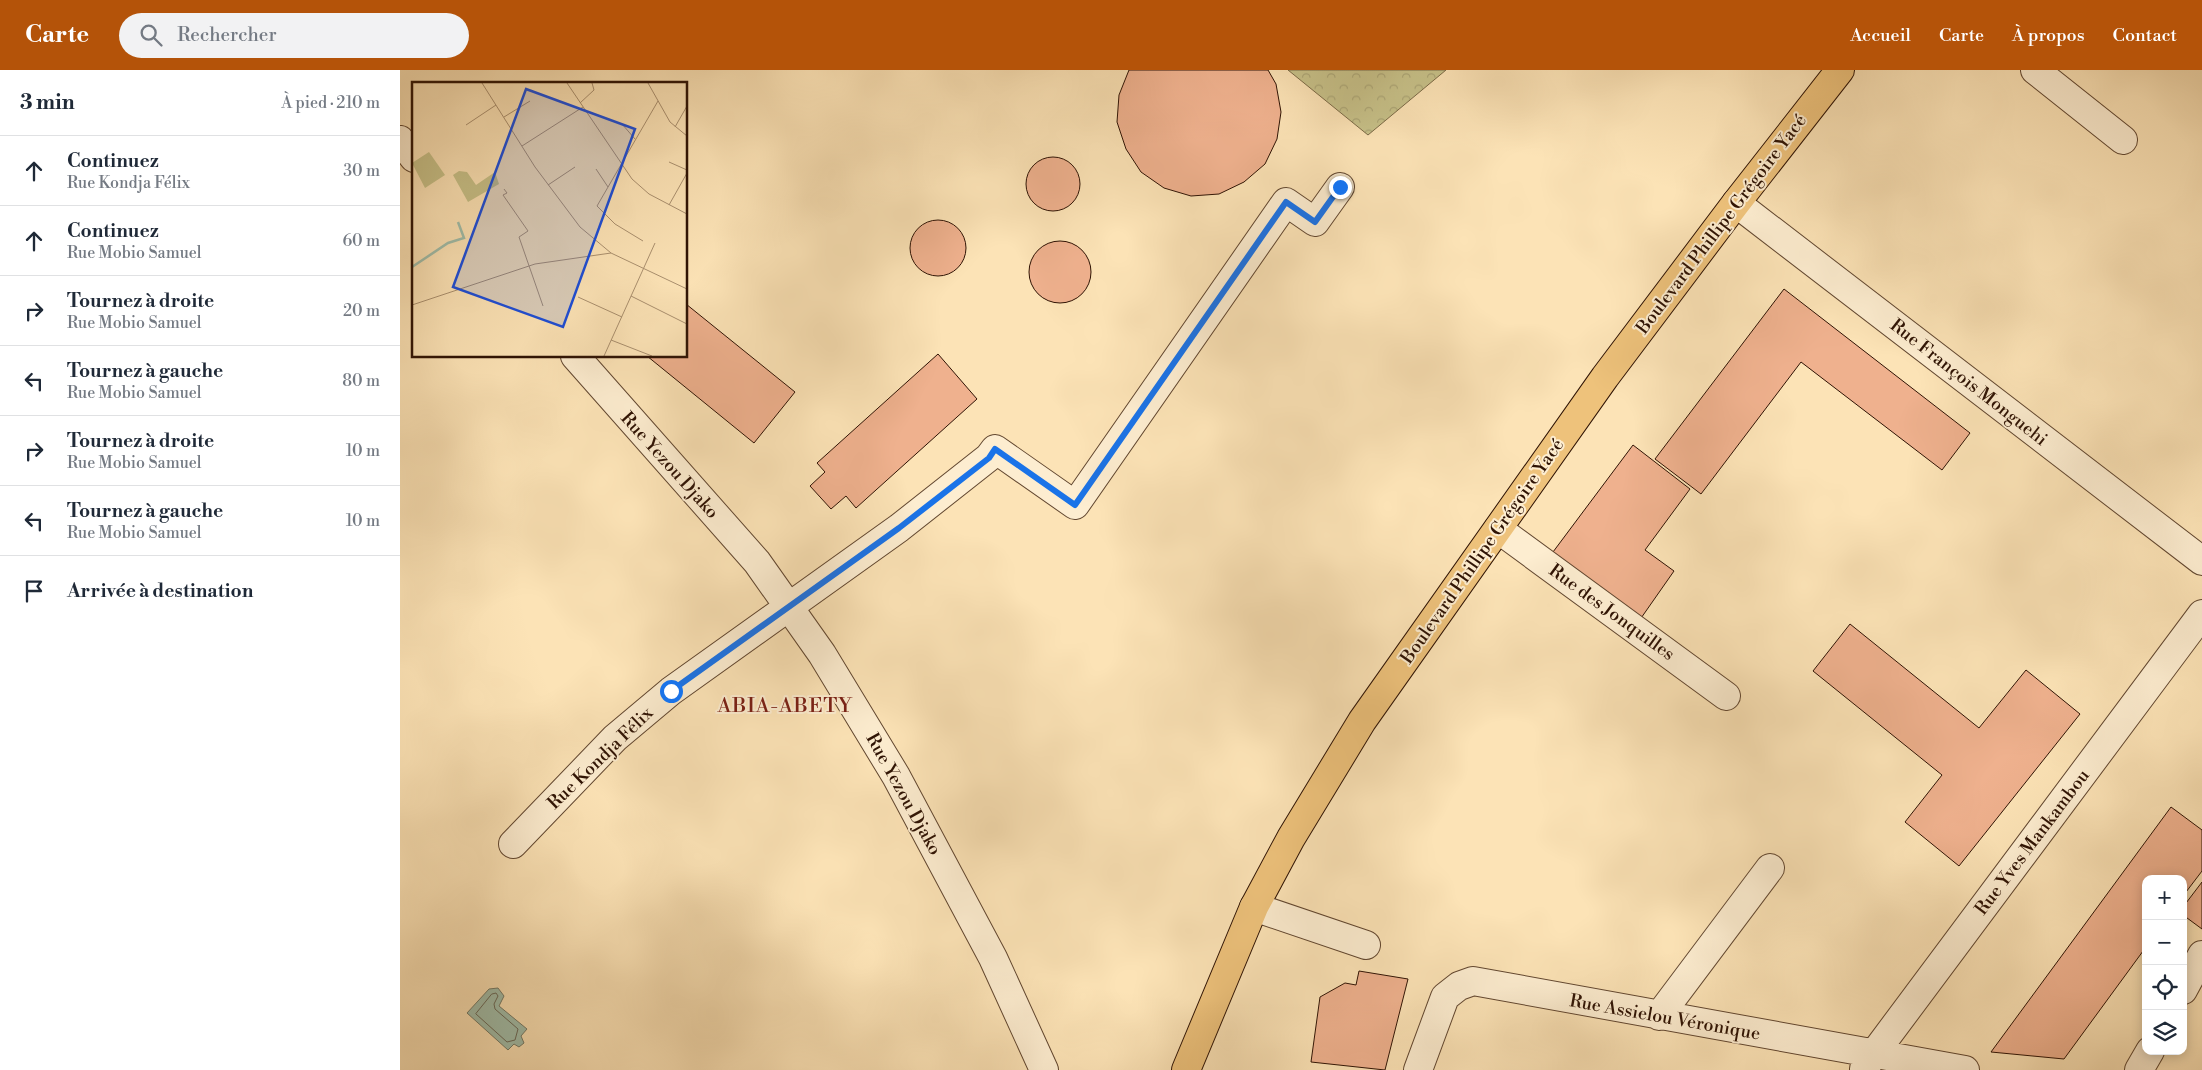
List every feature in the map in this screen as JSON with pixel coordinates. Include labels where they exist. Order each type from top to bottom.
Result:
[{"type":"main road","name":"Boulevard Phillipe Grégoire Yacé","points":[[1186,1070],[1254,907],[1291,838],[1362,721],[1604,377],[1840,70]]},
{"type":"street","points":[[2035,70],[2123,140]]},
{"type":"street","points":[[400,140],[412,155]]},
{"type":"street","name":"Rue Kondja Félix","points":[[513,844],[615,738],[671,691],[899,528],[989,458],[995,449],[1075,505],[1286,202],[1315,222],[1340,187]]},
{"type":"street","name":"Rue François Monguehi","points":[[1736,203],[2202,561]]},
{"type":"street","name":"Rue Yezou Djako","points":[[577,358],[757,562],[822,654],[896,776],[993,958],[1044,1070]]},
{"type":"street","name":"Rue des Jonquilles","points":[[1498,528],[1726,696]]},
{"type":"street","name":"Rue Yves Mankambou","points":[[1868,1062],[2202,614]]},
{"type":"street","points":[[1659,1016],[1770,868]]},
{"type":"street","points":[[1254,907],[1366,945]]},
{"type":"street","points":[[2187,983],[2202,955]]},
{"type":"street","name":"Rue Assielou Véronique","points":[[1418,1070],[1445,997],[1459,986],[1473,981],[1659,1016],[1868,1062],[1965,1070]]},
{"type":"street","points":[[2139,1070],[2148,1055]]},
{"type":"green space","points":[[1288,70],[1446,70],[1368,135]]},
{"type":"water","points":[[498,988],[504,996],[499,1006],[527,1029],[521,1036],[524,1043],[519,1047],[514,1044],[508,1050],[467,1013],[489,989]]},
{"type":"building","points":[[1129,70],[1268,70],[1276,84],[1281,112],[1277,139],[1265,164],[1244,182],[1219,194],[1191,196],[1164,188],[1141,172],[1126,149],[1117,122],[1119,95]]},
{"type":"building","points":[[1048,157],[1058,157],[1068,161],[1076,169],[1080,184],[1076,199],[1068,207],[1058,211],[1048,211],[1038,207],[1030,199],[1026,189],[1026,179],[1030,169],[1038,161]]},
{"type":"building","points":[[938,220],[949,222],[958,228],[964,237],[966,248],[964,259],[958,268],[949,274],[938,276],[927,274],[918,268],[912,259],[910,248],[912,237],[918,228],[927,222]]},
{"type":"building","points":[[1054,241],[1066,241],[1082,250],[1089,260],[1091,272],[1089,284],[1082,294],[1066,303],[1054,303],[1043,298],[1034,289],[1029,278],[1029,266],[1034,255],[1043,246]]},
{"type":"building","points":[[1784,289],[1970,433],[1942,470],[1801,362],[1701,494],[1655,459]]},
{"type":"building","points":[[688,306],[795,392],[754,443],[649,358],[688,358]]},
{"type":"building","points":[[938,354],[977,399],[856,508],[846,496],[831,509],[810,486],[825,472],[817,463]]},
{"type":"building","points":[[1633,445],[1690,489],[1645,550],[1674,571],[1639,621],[1550,556]]},
{"type":"building","points":[[1850,624],[1979,728],[2026,670],[2080,714],[1959,866],[1905,822],[1942,775],[1813,671]]},
{"type":"building","points":[[2171,807],[2202,830],[2202,871],[2187,891],[2187,875],[2142,875],[2142,952],[2064,1059],[1991,1052]]},
{"type":"building","points":[[2202,882],[2202,929],[2187,918],[2187,902]]},
{"type":"building","points":[[1359,971],[1408,979],[1385,1070],[1311,1062],[1320,997],[1345,983],[1356,985]]},
{"type":"district","name":"ABIA-ABETY","points":[[785,705]]},
{"type":"route","points":[[671,691],[899,528],[989,458],[995,449],[1075,505],[1286,202],[1315,222],[1340,187]]}]
